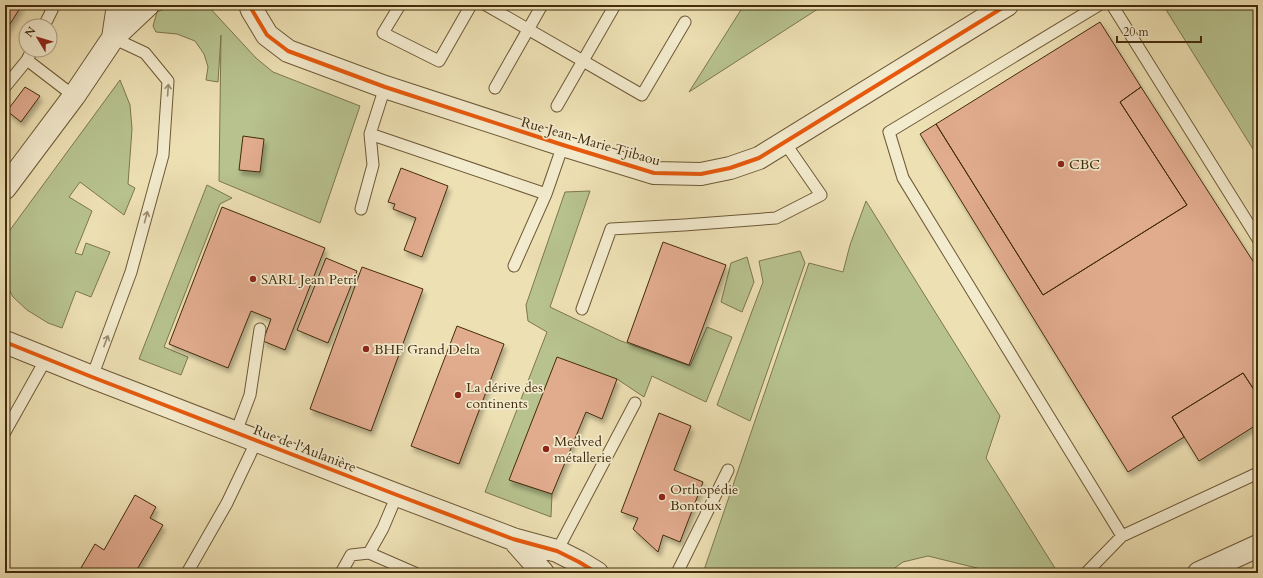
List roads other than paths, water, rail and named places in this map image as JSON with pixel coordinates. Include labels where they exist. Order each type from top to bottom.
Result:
[{"type":"street","points":[[113,38],[118,5]]},
{"type":"street","points":[[5,188],[74,96],[113,38],[148,5]]},
{"type":"street","name":"Rue Jean-Marie Tjibaou","points":[[249,7],[267,35],[288,51],[385,87],[562,145],[654,173],[700,174],[730,168],[759,158],[786,143],[1007,5]]},
{"type":"street","name":"Rue de l'Aulanière","points":[[5,342],[397,495],[513,539],[556,551],[597,573]]},
{"type":"street","points":[[513,539],[543,573]]},
{"type":"street","points":[[1199,573],[1258,546]]},
{"type":"lane","points":[[48,5],[52,10],[48,18]]},
{"type":"lane","points":[[400,5],[383,33],[439,61],[471,5]]},
{"type":"lane","points":[[486,5],[642,95],[685,22]]},
{"type":"lane","points":[[495,88],[542,5]]},
{"type":"lane","points":[[557,106],[615,5]]},
{"type":"lane","points":[[1099,5],[889,132],[903,178],[1122,536]]},
{"type":"lane","points":[[1112,5],[1258,239]]},
{"type":"lane","points":[[92,377],[131,272],[163,155],[168,81],[145,53],[113,38]]},
{"type":"lane","points":[[5,87],[28,58]]},
{"type":"lane","points":[[33,58],[74,96]]},
{"type":"lane","points":[[360,209],[373,165],[370,134],[385,87]]},
{"type":"lane","points":[[370,134],[546,194]]},
{"type":"lane","points":[[582,309],[611,229],[776,218],[821,195],[786,143]]},
{"type":"lane","points":[[514,266],[546,194],[562,145]]},
{"type":"lane","points":[[236,432],[250,395],[260,329]]},
{"type":"lane","points":[[5,432],[9,418],[46,359]]},
{"type":"lane","points":[[556,551],[635,403]]},
{"type":"lane","points":[[188,573],[227,503],[257,440]]},
{"type":"lane","points":[[677,573],[728,470]]},
{"type":"lane","points":[[1086,573],[1122,536],[1258,473]]},
{"type":"lane","points":[[369,554],[383,528],[397,495]]},
{"type":"lane","points":[[341,573],[351,555],[369,554],[415,573]]},
{"type":"place","name":"CBC","points":[[1061,164]]},
{"type":"place","name":"SARL Jean Petri","points":[[253,279]]},
{"type":"place","name":"BHF Grand Delta","points":[[366,349]]},
{"type":"place","name":"La dérive des continents","points":[[458,395]]},
{"type":"place","name":"Medved métallerie","points":[[546,449]]},
{"type":"place","name":"Orthopédie Bontoux","points":[[662,497]]}]
